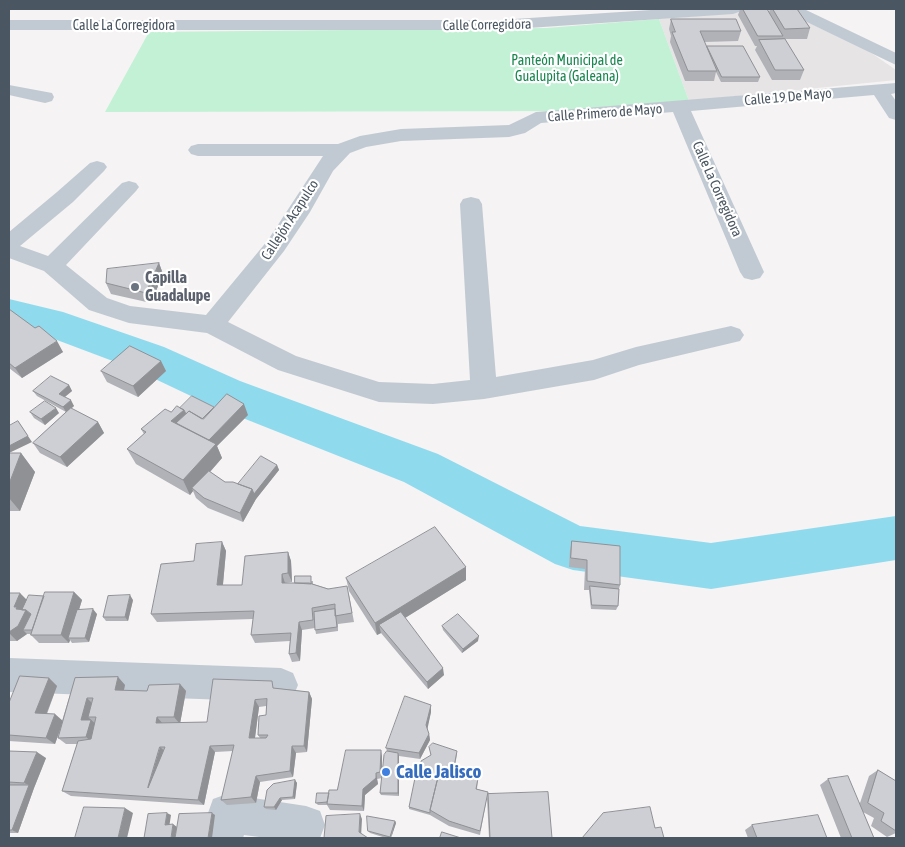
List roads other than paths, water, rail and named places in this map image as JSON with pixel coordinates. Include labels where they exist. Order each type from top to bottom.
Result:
[{"type":"street","points":[[240,26],[247,9]]},
{"type":"street","points":[[338,26],[342,9]]},
{"type":"street","points":[[442,9],[445,25]]},
{"type":"street","name":"Calle Corregidora","points":[[240,26],[445,25],[540,16],[733,9]]},
{"type":"street","points":[[792,9],[896,60]]},
{"type":"street","name":"Calle La Corregidora","points":[[9,24],[240,26]]},
{"type":"street","points":[[888,88],[896,114]]},
{"type":"street","name":"Calle 19 De Mayo","points":[[680,107],[888,88]]},
{"type":"street","points":[[9,90],[45,97]]},
{"type":"street","name":"Calle La Corregidora","points":[[680,107],[752,272]]},
{"type":"street","name":"Calle Primero de Mayo","points":[[341,150],[382,137],[509,131],[518,129],[536,118],[680,107]]},
{"type":"street","points":[[198,150],[341,150]]},
{"type":"street","name":"Callejón Acapulco","points":[[212,325],[278,244],[305,203],[318,176],[341,150]]},
{"type":"street","points":[[9,243],[66,197],[97,167]]},
{"type":"street","points":[[52,266],[129,187]]},
{"type":"street","points":[[471,204],[484,389]]},
{"type":"street","points":[[9,250],[52,266],[98,304],[129,314],[212,325],[287,363],[379,392],[433,394],[484,389],[584,372],[636,356],[731,335]]},
{"type":"street","points":[[9,674],[281,685]]},
{"type":"street","points":[[224,838],[227,813],[306,825]]},
{"type":"waterway","points":[[9,313],[49,322],[149,358],[225,393],[421,468],[573,548],[711,566],[896,538]]},
{"type":"place","name":"Capilla Guadalupe","points":[[135,287]]},
{"type":"place","name":"Calle Jalisco","points":[[386,772]]},
{"type":"park label","name":"Panteón Municipal de Gualupita (Galeana)","points":[[567,69]]}]
